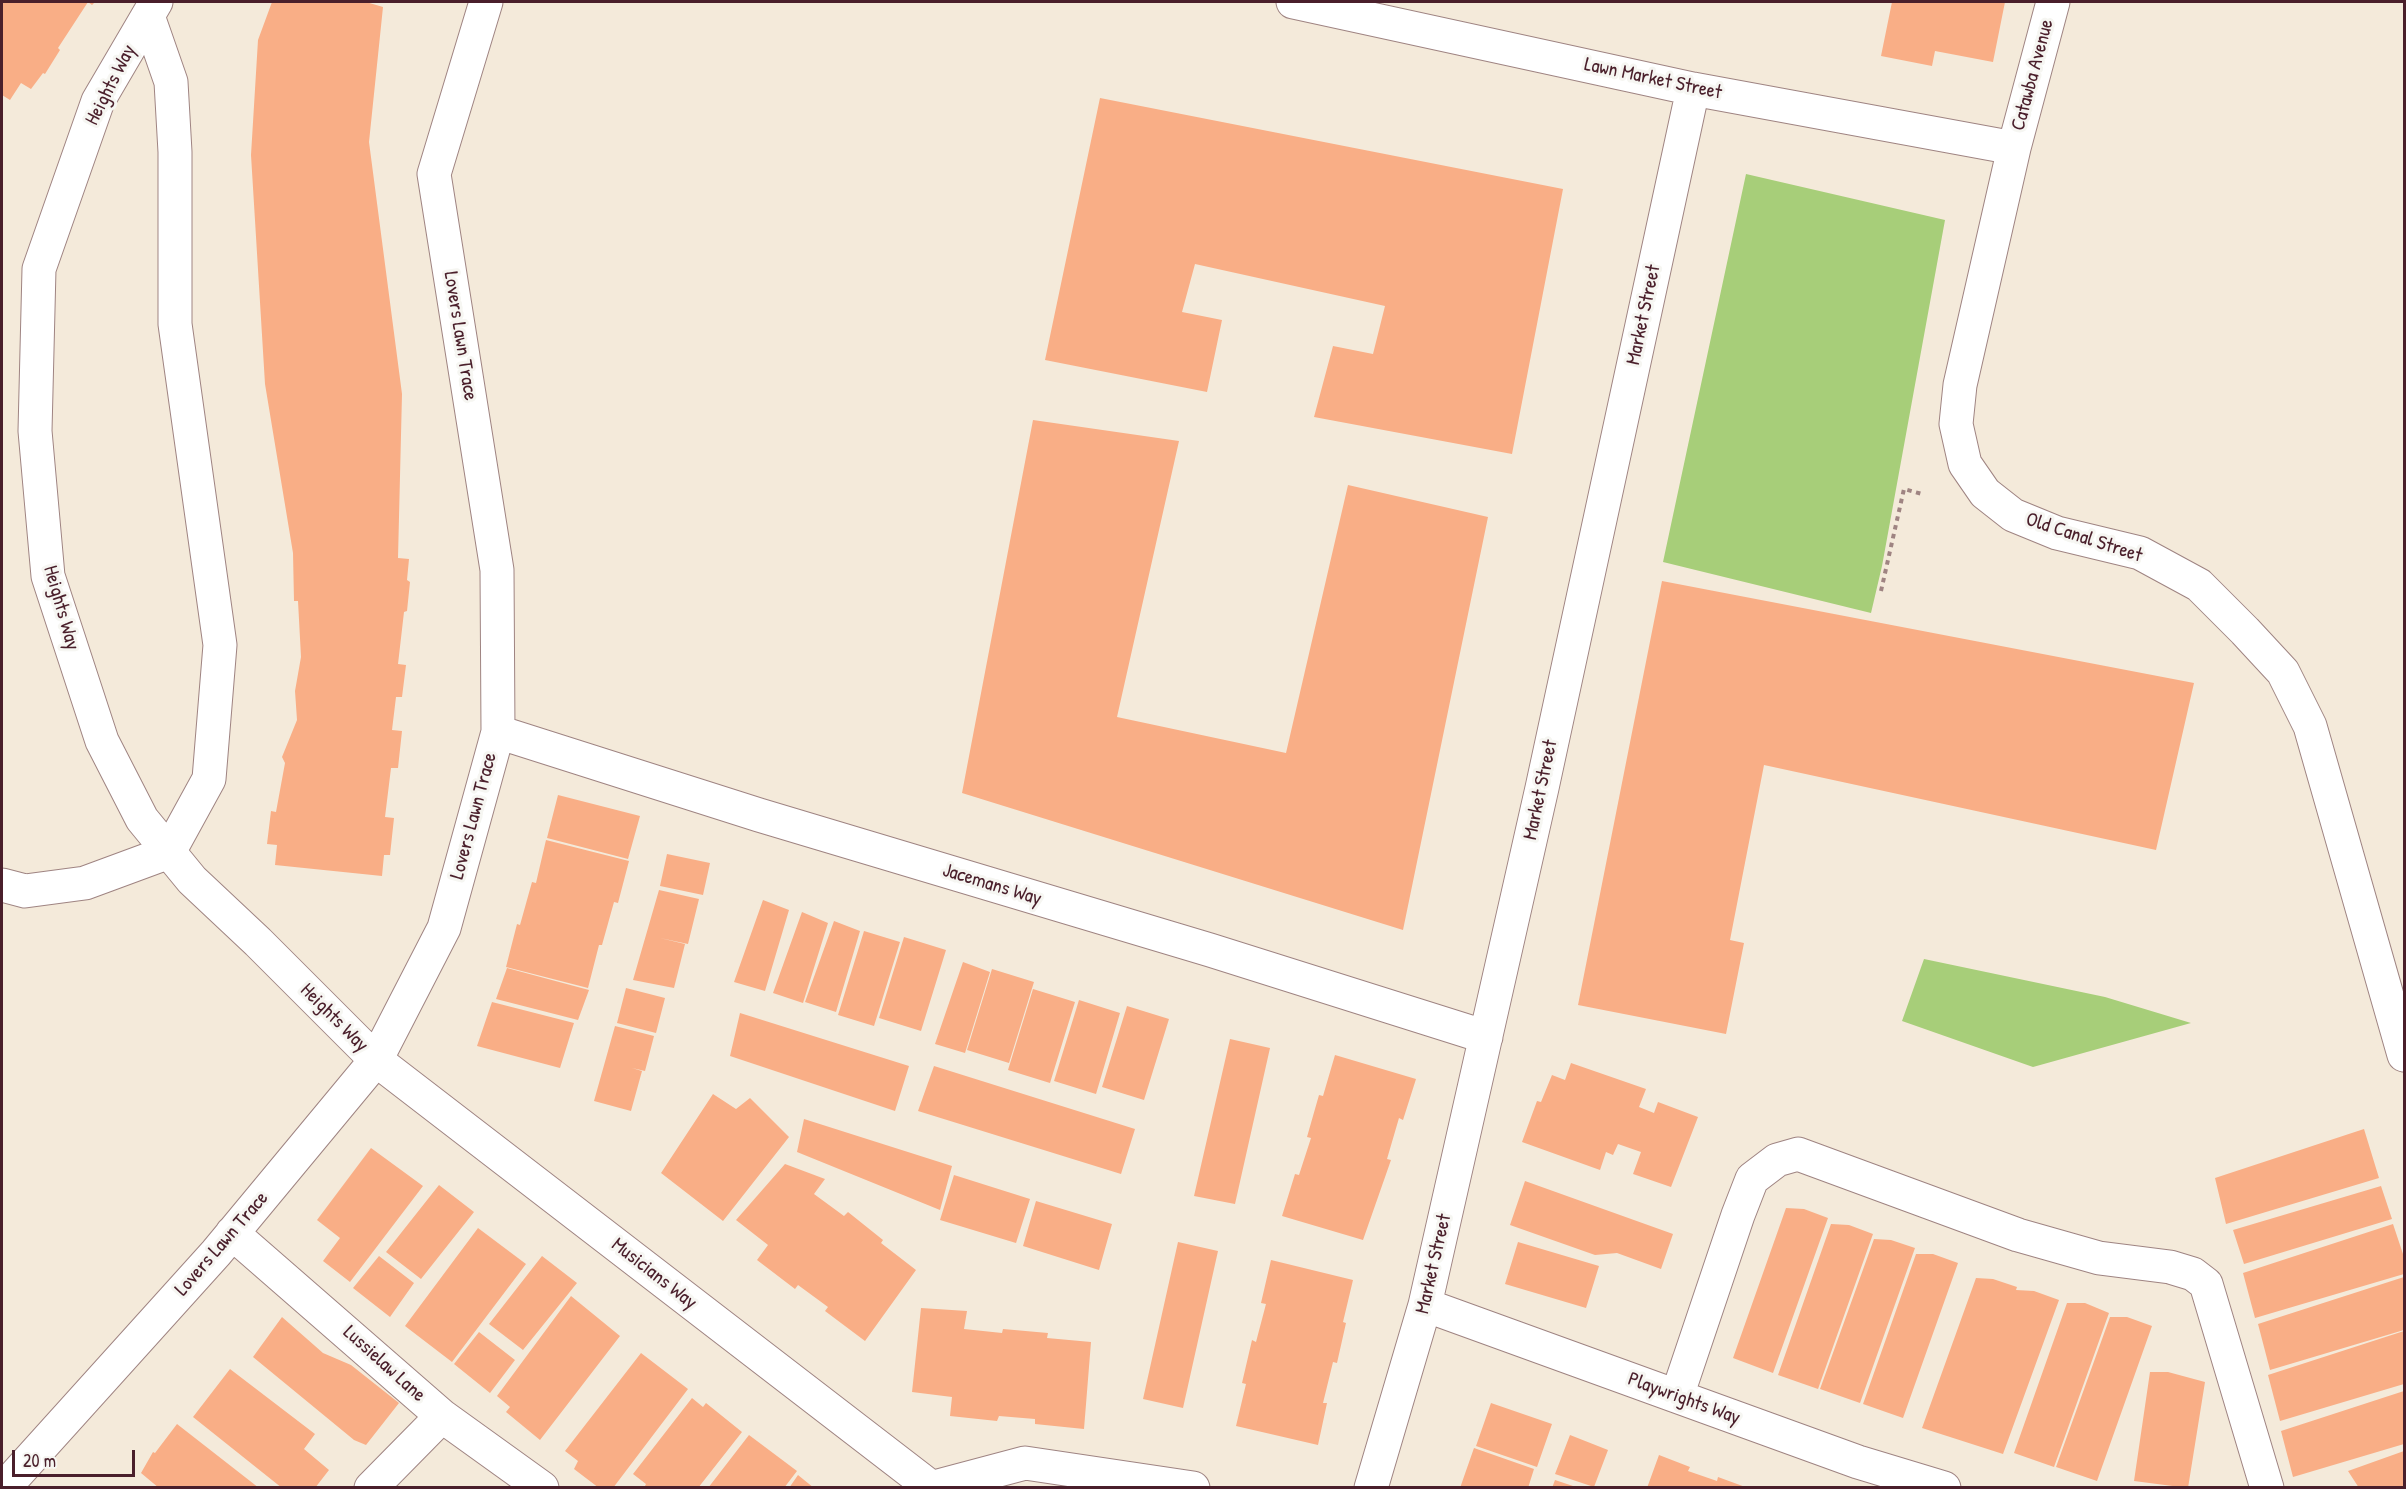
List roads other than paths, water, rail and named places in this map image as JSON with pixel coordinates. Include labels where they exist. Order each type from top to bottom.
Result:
[{"type":"street","name":"Lovers Lawn Trace","points":[[4,1488],[232,1233],[376,1060],[444,928],[498,732],[497,570],[434,174],[486,2]]},
{"type":"street","name":"Lawn Market Street","points":[[1293,2],[1693,89],[2014,148]]},
{"type":"street","name":"Catawba Avenue","points":[[2014,148],[2053,2]]},
{"type":"street","name":"Heights Way","points":[[152,9],[98,101],[39,269],[35,431],[48,576],[102,741],[142,819],[192,880],[376,1060]]},
{"type":"street","points":[[2,885],[25,891],[85,883],[169,852],[209,779],[220,645],[175,324],[175,152],[171,82],[152,9]]},
{"type":"street","name":"Market Street","points":[[1371,1488],[1425,1305],[1693,89]]},
{"type":"street","name":"Old Canal Street","points":[[2014,148],[1960,385],[1956,424],[1965,464],[1984,493],[2013,515],[2057,533],[2140,553],[2199,585],[2246,630],[2283,672],[2310,726],[2404,1055]]},
{"type":"street","name":"Jacemans Way","points":[[498,732],[759,815],[1210,950],[1486,1036]]},
{"type":"street","name":"Musicians Way","points":[[376,1060],[932,1487]]},
{"type":"street","points":[[1677,1396],[1752,1179],[1777,1160],[1798,1154],[2018,1234],[2099,1258],[2170,1267],[2193,1274],[2206,1284],[2267,1488]]},
{"type":"street","name":"Lussielaw Lane","points":[[232,1233],[442,1416],[543,1488]]},
{"type":"street","name":"Playwrights Way","points":[[1425,1305],[1858,1462],[1944,1488]]},
{"type":"street","points":[[370,1488],[442,1416]]},
{"type":"street","points":[[932,1487],[1025,1463],[1193,1488]]}]
